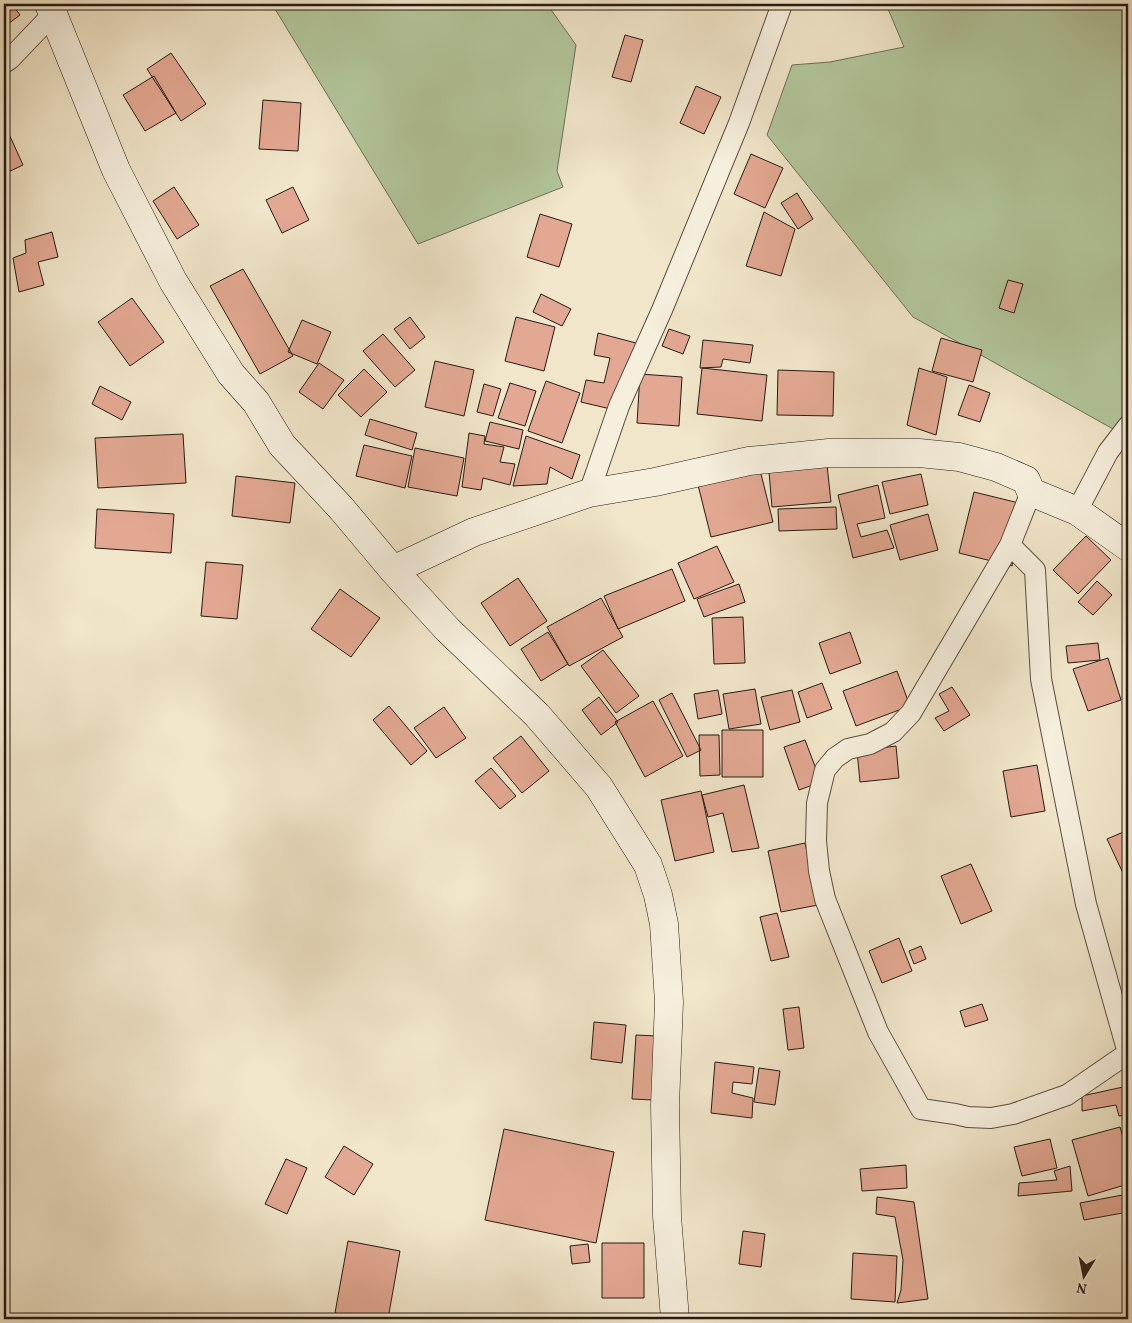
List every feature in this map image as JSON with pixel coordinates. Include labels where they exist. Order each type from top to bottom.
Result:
[{"type":"street","points":[[589,493],[619,406],[662,310],[739,123],[782,4]]},
{"type":"street","points":[[4,63],[10,59],[50,9],[116,170],[173,280],[231,374],[256,402],[282,445],[342,508],[393,570],[448,630],[537,715],[598,787],[648,866],[658,895],[664,924],[669,1002],[665,1105],[667,1216],[674,1319]]},
{"type":"street","points":[[1076,511],[1108,452],[1128,426]]},
{"type":"street","points":[[393,570],[474,532],[589,493],[655,482],[749,461],[829,453],[919,453],[959,457],[996,467],[1026,480],[1031,492],[1010,545],[911,713],[893,732],[870,744],[848,749],[834,758],[825,770],[817,803],[816,841],[819,871],[825,899],[878,1032],[921,1109],[968,1117],[991,1118],[1013,1114],[1067,1095],[1128,1053],[1086,904],[1041,679],[1035,570],[1010,545]]},
{"type":"street","points":[[1031,492],[1076,511],[1128,547]]},
{"type":"green space","points":[[272,4],[547,4],[576,45],[557,171],[563,187],[418,244]]},
{"type":"green space","points":[[886,4],[1128,4],[1128,430],[1122,434],[913,317],[767,135],[792,65],[830,62],[904,47]]},
{"type":"building","points":[[4,4],[12,4],[20,15],[4,27]]},
{"type":"building","points":[[625,35],[643,40],[631,82],[612,77]]},
{"type":"building","points":[[171,53],[206,104],[181,121],[147,69]]},
{"type":"building","points":[[154,76],[176,113],[145,131],[123,95]]},
{"type":"building","points":[[696,86],[721,97],[704,134],[680,123]]},
{"type":"building","points":[[263,100],[301,103],[298,151],[259,149]]},
{"type":"building","points":[[4,123],[23,165],[4,174]]},
{"type":"building","points":[[751,154],[783,168],[765,208],[734,194]]},
{"type":"building","points":[[174,187],[199,225],[177,239],[153,201]]},
{"type":"building","points":[[293,187],[309,220],[282,233],[266,200]]},
{"type":"building","points":[[797,193],[813,219],[798,229],[781,203]]},
{"type":"building","points":[[764,212],[795,229],[781,276],[746,266]]},
{"type":"building","points":[[540,214],[572,224],[559,267],[527,257]]},
{"type":"building","points":[[52,232],[58,257],[38,262],[44,285],[19,292],[13,258],[26,253],[25,240]]},
{"type":"building","points":[[243,269],[293,356],[260,374],[210,286]]},
{"type":"building","points":[[1008,280],[1023,284],[1014,313],[999,308]]},
{"type":"building","points":[[541,294],[571,309],[562,326],[533,312]]},
{"type":"building","points":[[132,298],[164,342],[130,366],[98,322]]},
{"type":"building","points":[[410,317],[425,337],[410,349],[394,329]]},
{"type":"building","points":[[516,317],[555,327],[544,371],[505,361]]},
{"type":"building","points":[[302,320],[331,332],[317,364],[288,352]]},
{"type":"building","points":[[669,329],[690,336],[683,354],[662,346]]},
{"type":"building","points":[[598,333],[636,343],[619,411],[581,402],[586,380],[604,383],[610,358],[594,355]]},
{"type":"building","points":[[383,334],[415,370],[395,387],[363,351]]},
{"type":"building","points":[[941,338],[982,350],[973,382],[932,371]]},
{"type":"building","points":[[703,340],[753,345],[750,363],[723,359],[721,367],[700,368]]},
{"type":"building","points":[[435,361],[474,370],[464,416],[425,407]]},
{"type":"building","points":[[319,363],[344,380],[323,409],[299,392]]},
{"type":"building","points":[[702,368],[767,375],[762,421],[697,414]]},
{"type":"building","points":[[919,368],[947,377],[936,435],[907,425]]},
{"type":"building","points":[[364,369],[387,392],[361,417],[338,395]]},
{"type":"building","points":[[778,370],[834,372],[833,416],[777,415]]},
{"type":"building","points":[[640,374],[682,377],[679,426],[637,423]]},
{"type":"building","points":[[546,381],[580,393],[562,443],[528,431]]},
{"type":"building","points":[[510,383],[536,391],[525,426],[498,418]]},
{"type":"building","points":[[484,384],[501,389],[493,416],[477,412]]},
{"type":"building","points":[[969,385],[990,393],[980,422],[958,415]]},
{"type":"building","points":[[100,386],[131,402],[122,420],[92,404]]},
{"type":"building","points":[[370,419],[417,433],[412,450],[365,435]]},
{"type":"building","points":[[490,422],[523,430],[519,449],[485,441]]},
{"type":"building","points":[[469,433],[485,436],[484,444],[504,447],[500,462],[515,464],[510,485],[483,478],[481,490],[462,487]]},
{"type":"building","points":[[183,434],[186,483],[98,488],[95,438]]},
{"type":"building","points":[[526,436],[580,455],[572,479],[550,467],[547,484],[513,486]]},
{"type":"building","points":[[364,445],[412,456],[405,488],[356,476]]},
{"type":"building","points":[[415,448],[464,458],[457,496],[408,487]]},
{"type":"building","points":[[827,465],[831,502],[772,507],[769,472]]},
{"type":"building","points":[[759,466],[773,522],[711,537],[697,481]]},
{"type":"building","points":[[921,474],[928,505],[890,514],[882,482]]},
{"type":"building","points":[[236,476],[295,483],[290,523],[232,516]]},
{"type":"building","points":[[878,485],[885,518],[857,524],[861,537],[887,530],[894,548],[853,558],[838,495]]},
{"type":"building","points":[[974,492],[1027,505],[1012,566],[959,553]]},
{"type":"building","points":[[836,507],[837,529],[779,531],[778,509]]},
{"type":"building","points":[[97,509],[174,514],[171,553],[95,548]]},
{"type":"building","points":[[928,514],[938,550],[900,560],[890,525]]},
{"type":"building","points":[[1086,536],[1111,560],[1078,594],[1053,570]]},
{"type":"building","points":[[717,546],[734,582],[694,599],[678,563]]},
{"type":"building","points":[[206,562],[243,565],[237,619],[201,616]]},
{"type":"building","points":[[672,569],[685,601],[618,629],[604,596]]},
{"type":"building","points":[[518,578],[547,621],[510,646],[481,603]]},
{"type":"building","points":[[1097,581],[1112,595],[1093,615],[1078,602]]},
{"type":"building","points":[[739,584],[745,602],[704,617],[697,599]]},
{"type":"building","points":[[340,589],[380,618],[351,657],[311,629]]},
{"type":"building","points":[[601,598],[623,637],[569,666],[547,627]]},
{"type":"building","points":[[743,617],[745,663],[714,664],[712,618]]},
{"type":"building","points":[[548,632],[568,664],[541,681],[521,649]]},
{"type":"building","points":[[850,632],[861,663],[830,674],[819,643]]},
{"type":"building","points":[[1098,643],[1100,660],[1068,663],[1066,646]]},
{"type":"building","points":[[603,650],[639,696],[616,713],[581,666]]},
{"type":"building","points":[[1108,658],[1121,700],[1088,711],[1073,669]]},
{"type":"building","points":[[897,671],[910,706],[856,726],[843,691]]},
{"type":"building","points":[[822,683],[832,709],[807,718],[798,692]]},
{"type":"building","points":[[952,687],[970,715],[944,731],[935,718],[949,711],[939,694]]},
{"type":"building","points":[[755,689],[761,724],[729,729],[723,694]]},
{"type":"building","points":[[718,690],[722,714],[698,719],[694,694]]},
{"type":"building","points":[[792,690],[800,722],[770,730],[761,697]]},
{"type":"building","points":[[672,693],[701,750],[687,757],[659,700]]},
{"type":"building","points":[[599,697],[618,722],[601,735],[582,710]]},
{"type":"building","points":[[653,701],[683,756],[645,777],[615,722]]},
{"type":"building","points":[[389,706],[427,751],[411,765],[373,720]]},
{"type":"building","points":[[444,707],[466,738],[436,758],[414,728]]},
{"type":"building","points":[[722,730],[763,730],[763,777],[722,777]]},
{"type":"building","points":[[699,735],[719,735],[720,775],[700,776]]},
{"type":"building","points":[[521,736],[549,771],[522,793],[493,758]]},
{"type":"building","points":[[805,740],[821,782],[799,790],[784,747]]},
{"type":"building","points":[[896,746],[899,778],[860,782],[857,751]]},
{"type":"building","points":[[1037,765],[1045,811],[1011,817],[1003,771]]},
{"type":"building","points":[[491,768],[516,796],[500,809],[475,781]]},
{"type":"building","points":[[744,785],[759,848],[732,852],[723,813],[708,817],[702,795]]},
{"type":"building","points":[[701,791],[714,852],[675,861],[661,800]]},
{"type":"building","points":[[1128,830],[1128,884],[1107,839]]},
{"type":"building","points":[[805,843],[818,905],[781,912],[768,851]]},
{"type":"building","points":[[971,864],[992,911],[961,924],[941,876]]},
{"type":"building","points":[[777,913],[789,957],[771,961],[760,917]]},
{"type":"building","points":[[899,938],[912,971],[882,983],[869,951]]},
{"type":"building","points":[[921,946],[926,959],[914,964],[909,951]]},
{"type":"building","points":[[982,1004],[988,1020],[965,1027],[960,1011]]},
{"type":"building","points":[[799,1007],[804,1048],[788,1050],[783,1009]]},
{"type":"building","points":[[594,1022],[626,1025],[622,1063],[591,1059]]},
{"type":"building","points":[[636,1035],[656,1036],[653,1100],[632,1099]]},
{"type":"building","points":[[715,1062],[754,1067],[752,1084],[733,1082],[732,1093],[753,1098],[752,1118],[711,1113]]},
{"type":"building","points":[[759,1068],[780,1071],[775,1105],[754,1102]]},
{"type":"building","points":[[1123,1087],[1128,1100],[1128,1115],[1119,1116],[1116,1105],[1082,1111],[1082,1096]]},
{"type":"building","points":[[1120,1127],[1128,1155],[1128,1184],[1088,1196],[1072,1140]]},
{"type":"building","points":[[504,1129],[614,1152],[596,1243],[485,1220]]},
{"type":"building","points":[[1050,1139],[1057,1168],[1022,1176],[1014,1147]]},
{"type":"building","points":[[344,1146],[373,1164],[354,1195],[325,1177]]},
{"type":"building","points":[[286,1159],[307,1168],[287,1214],[265,1204]]},
{"type":"building","points":[[906,1165],[907,1188],[862,1191],[860,1169]]},
{"type":"building","points":[[1070,1166],[1072,1191],[1018,1196],[1019,1183],[1057,1180],[1054,1171]]},
{"type":"building","points":[[1128,1194],[1128,1212],[1084,1220],[1080,1203]]},
{"type":"building","points":[[877,1197],[914,1202],[928,1299],[897,1303],[901,1290],[903,1260],[895,1217],[876,1214]]},
{"type":"building","points":[[743,1231],[765,1234],[761,1267],[739,1264]]},
{"type":"building","points":[[348,1241],[400,1251],[388,1319],[373,1319],[335,1313]]},
{"type":"building","points":[[602,1243],[644,1243],[644,1298],[602,1298]]},
{"type":"building","points":[[588,1244],[590,1262],[572,1264],[570,1246]]},
{"type":"building","points":[[853,1253],[897,1256],[895,1302],[851,1299]]},
{"type":"building","points":[[643,1317],[643,1319],[616,1319]]}]
